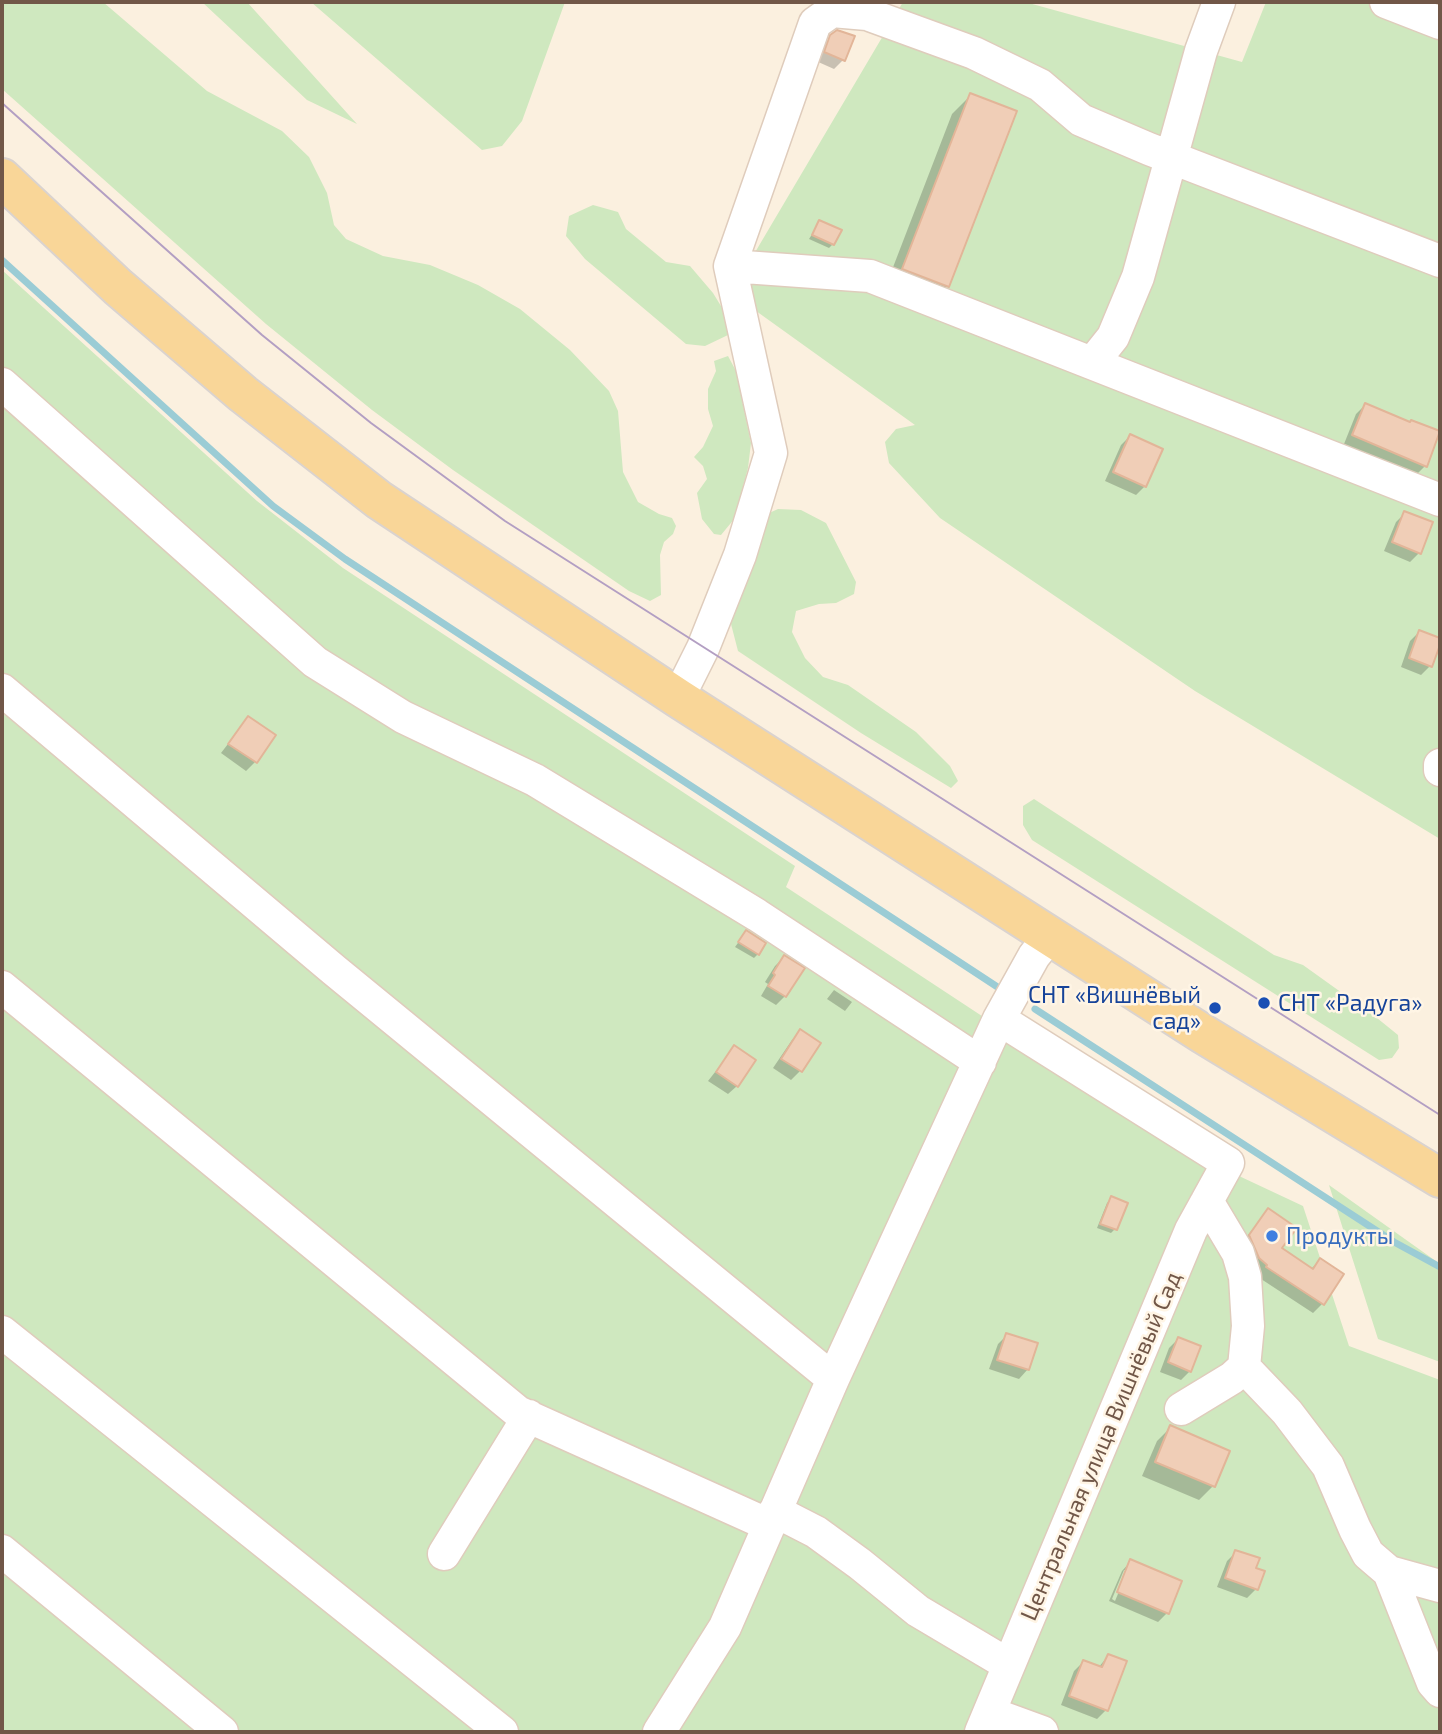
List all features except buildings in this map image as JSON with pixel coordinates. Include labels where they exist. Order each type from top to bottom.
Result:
[{"type":"main road","points":[[2,178],[118,287],[232,385],[368,492],[678,698],[1213,1040],[1440,1178]]},
{"type":"street","points":[[1093,362],[1113,337],[1133,290],[1201,51],[1219,2]]},
{"type":"street","points":[[1386,2],[1440,23]]},
{"type":"street","points":[[678,698],[703,648],[740,555],[771,453],[730,266],[815,23],[832,11],[867,14],[974,53],[1040,85],[1081,120],[1440,261]]},
{"type":"street","points":[[730,266],[870,276],[1440,500]]},
{"type":"street","points":[[2,384],[315,662],[403,718],[536,780],[757,915],[980,1062]]},
{"type":"street","points":[[2,690],[345,979],[833,1379]]},
{"type":"street","points":[[659,1732],[725,1628],[833,1379],[999,1019],[1034,956],[1050,936]]},
{"type":"street","points":[[2,987],[518,1412],[772,1518],[816,1532],[918,1611],[1010,1665]]},
{"type":"street","name":"Центральная улица Вишнёвый Сад","points":[[986,1723],[1191,1230],[1228,1163],[999,1019]]},
{"type":"street","points":[[1181,1409],[1232,1378],[1244,1367],[1248,1326],[1245,1277],[1238,1253],[1207,1201]]},
{"type":"street","points":[[2,1332],[502,1732]]},
{"type":"street","points":[[1244,1367],[1287,1412],[1328,1466],[1368,1554],[1389,1572],[1440,1586]]},
{"type":"street","points":[[444,1554],[529,1416]]},
{"type":"street","points":[[2,1551],[222,1732]]},
{"type":"street","points":[[1389,1572],[1433,1683],[1440,1691]]},
{"type":"street","points":[[986,1723],[1042,1732]]},
{"type":"green space","points":[[2,2],[103,2],[207,91],[282,131],[309,157],[327,193],[334,225],[346,239],[383,256],[430,265],[478,285],[520,309],[570,350],[609,391],[618,411],[623,472],[638,502],[672,518],[676,526],[673,534],[664,542],[660,555],[661,595],[650,601],[629,591],[453,470],[372,410],[266,324],[2,89]]},
{"type":"green space","points":[[202,2],[247,2],[357,124],[307,100]]},
{"type":"green space","points":[[311,2],[565,2],[522,121],[502,146],[482,150]]},
{"type":"green space","points":[[903,2],[1025,2],[1242,62],[1266,2],[1440,2],[1440,839],[1195,691],[940,518],[889,463],[885,442],[896,429],[915,425],[731,293]]},
{"type":"green space","points":[[593,205],[618,212],[626,229],[666,262],[690,266],[713,293],[732,324],[728,335],[705,346],[686,344],[585,259],[566,236],[569,216]]},
{"type":"green space","points":[[2,270],[257,501],[343,568],[795,866],[786,887],[1190,1153],[1303,1206],[1349,1346],[1440,1380],[1440,1732],[2,1732]]},
{"type":"green space","points":[[728,356],[736,371],[751,443],[748,468],[735,518],[721,535],[714,534],[702,519],[697,493],[707,479],[703,466],[694,457],[703,447],[713,426],[708,409],[708,389],[716,371],[714,361]]},
{"type":"green space","points":[[778,509],[801,510],[826,523],[856,582],[854,594],[836,603],[819,604],[796,611],[792,632],[805,658],[823,677],[848,685],[916,732],[950,766],[958,781],[951,788],[861,733],[738,651],[731,624],[737,594],[767,514]]},
{"type":"green space","points":[[1034,799],[1274,955],[1303,965],[1377,1018],[1398,1035],[1399,1048],[1392,1058],[1379,1060],[1032,840],[1023,825],[1023,806]]},
{"type":"green space","points":[[1329,1185],[1440,1264],[1440,1362],[1378,1339]]},
{"type":"waterway","points":[[2,260],[273,506],[345,559],[999,988]]},
{"type":"waterway","points":[[1035,1009],[1394,1242],[1440,1267]]},
{"type":"tram line","points":[[2,103],[262,335],[371,423],[505,521],[1440,1115]]},
{"type":"place","name":"СНТ «Радуга»","points":[[1264,1003]]},
{"type":"place","name":"СНТ «Вишнёвый сад»","points":[[1215,1008]]},
{"type":"place","name":"Продукты","points":[[1272,1236]]}]
